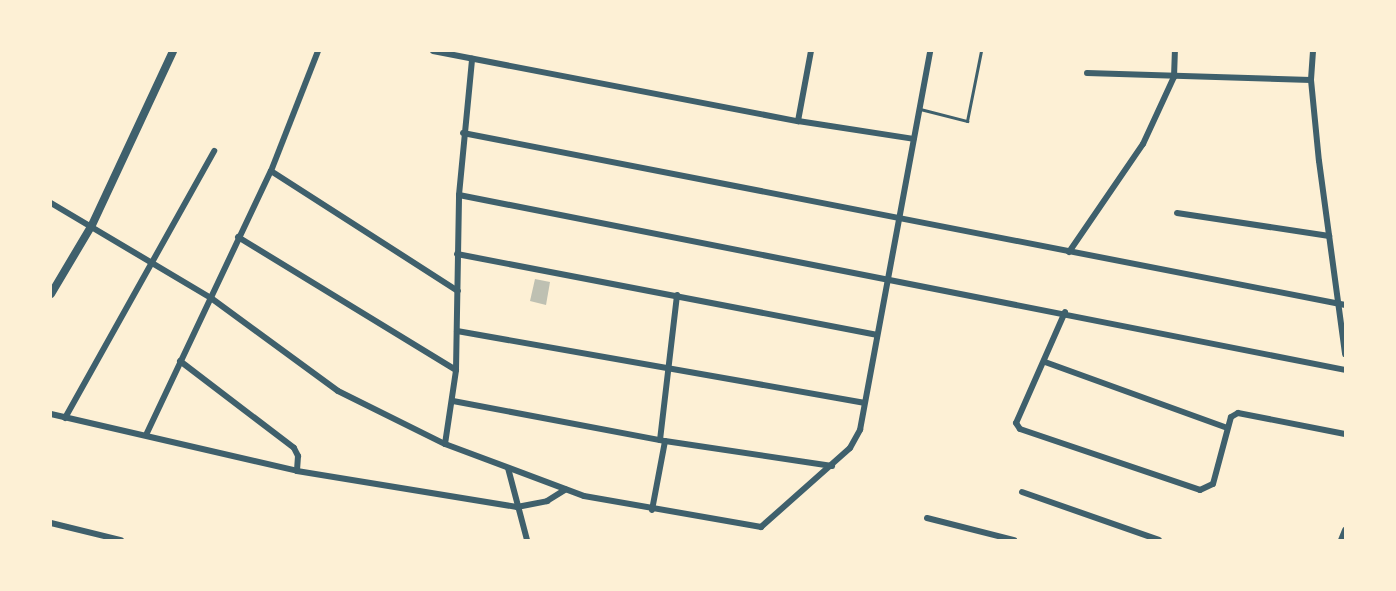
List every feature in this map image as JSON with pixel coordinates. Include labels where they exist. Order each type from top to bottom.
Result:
[{"type":"street","points":[[51,294],[92,225],[173,51]]},
{"type":"street","points":[[146,435],[271,171],[318,51]]},
{"type":"street","points":[[434,51],[798,121],[914,139]]},
{"type":"street","points":[[798,121],[811,51]]},
{"type":"street","points":[[51,203],[92,225],[211,298],[338,391],[445,444],[566,489],[652,510],[761,527],[832,466],[850,448],[860,430],[886,279],[930,51]]},
{"type":"street","points":[[1068,252],[1143,144],[1174,77],[1175,51]]},
{"type":"street","points":[[1313,51],[1311,80],[1329,236],[1342,305],[1345,354]]},
{"type":"street","points":[[445,444],[456,370],[459,195],[463,133],[472,59]]},
{"type":"street","points":[[1087,73],[1311,80]]},
{"type":"street","points":[[463,133],[1342,305]]},
{"type":"street","points":[[65,418],[214,151]]},
{"type":"street","points":[[271,171],[458,291]]},
{"type":"street","points":[[459,195],[1065,312],[1345,370]]},
{"type":"street","points":[[1177,213],[1329,236]]},
{"type":"street","points":[[238,237],[456,370]]},
{"type":"street","points":[[457,254],[876,335]]},
{"type":"street","points":[[652,510],[663,440],[677,295]]},
{"type":"street","points":[[1065,312],[1045,362],[1016,423],[1020,429],[1200,489],[1213,484],[1227,428],[1231,417],[1238,413],[1345,434]]},
{"type":"street","points":[[457,331],[864,403]]},
{"type":"street","points":[[180,361],[294,448],[298,456],[297,471]]},
{"type":"street","points":[[1045,362],[1227,428]]},
{"type":"street","points":[[453,401],[663,440],[832,466]]},
{"type":"street","points":[[51,414],[297,471],[517,507],[547,501],[566,489]]},
{"type":"street","points":[[508,468],[527,540]]},
{"type":"street","points":[[1022,492],[1159,540]]},
{"type":"street","points":[[927,518],[1014,540]]},
{"type":"street","points":[[51,523],[121,540]]},
{"type":"street","points":[[1341,540],[1345,530]]},
{"type":"lane","points":[[920,109],[967,121],[981,51]]},
{"type":"building","points":[[535,279],[550,282],[546,305],[530,301]]}]
